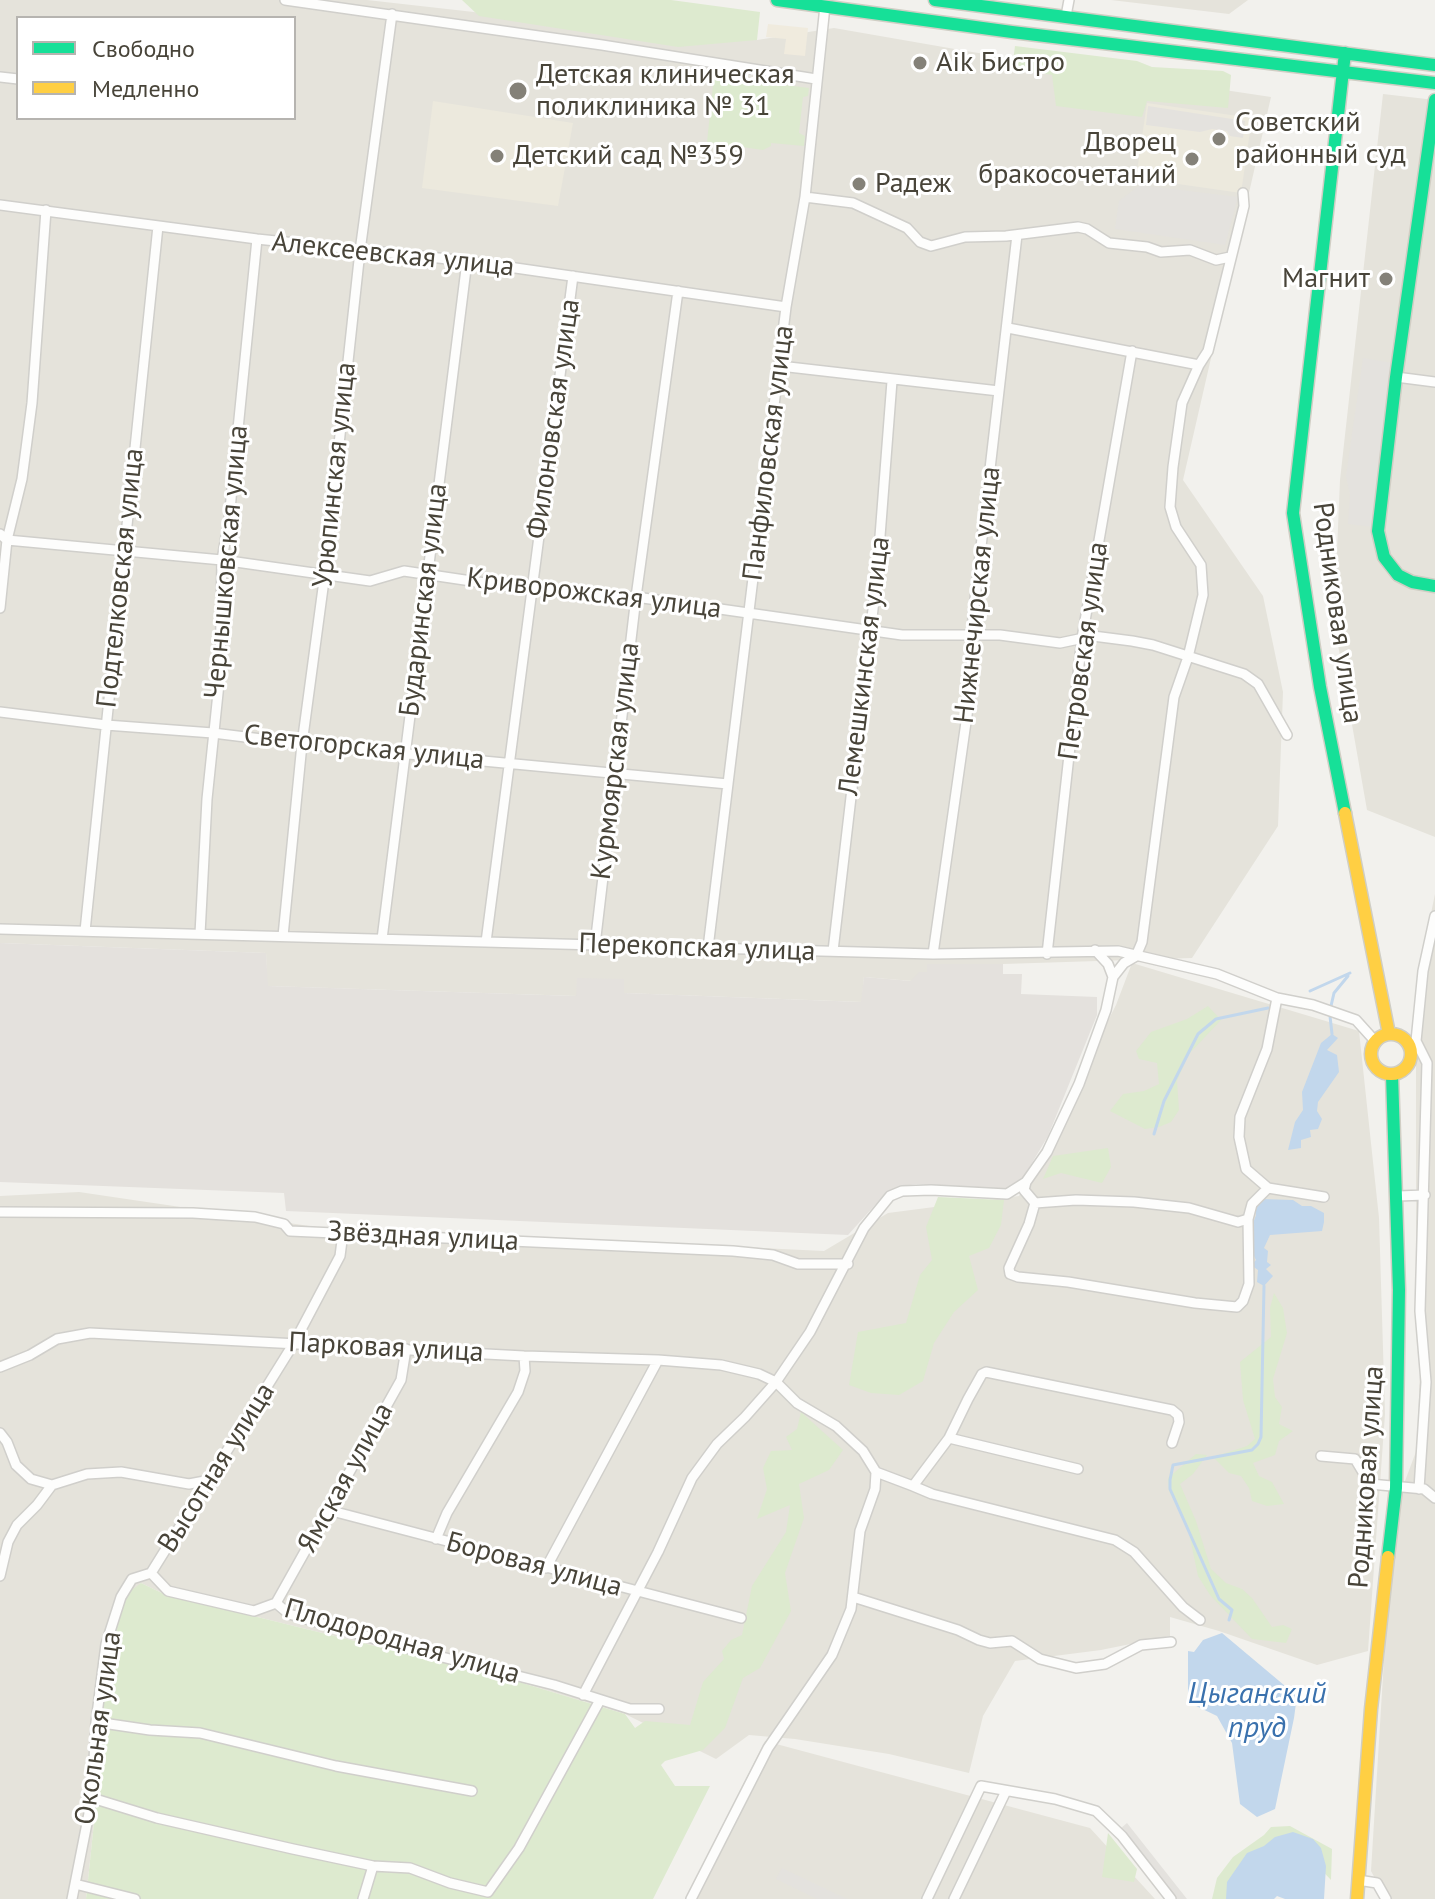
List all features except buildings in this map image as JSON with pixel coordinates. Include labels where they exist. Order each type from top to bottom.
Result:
[{"type":"main road","points":[[777,0],[826,3],[1012,32],[1435,83]]},
{"type":"main road","points":[[935,0],[1435,65]]},
{"type":"main road","name":"Родниковая улица","points":[[1345,53],[1293,513],[1320,687],[1389,1034],[1404,1039],[1416,1052]]},
{"type":"main road","points":[[1435,100],[1396,377],[1379,540],[1384,557],[1398,575],[1412,582],[1435,586]]},
{"type":"main road","points":[[1389,1034],[1375,1041],[1370,1056],[1377,1070],[1392,1075],[1406,1068],[1416,1052]]},
{"type":"main road","name":"Родниковая улица","points":[[1357,1899],[1371,1709],[1396,1488],[1398,1196],[1392,1075]]},
{"type":"street","points":[[285,0],[816,79]]},
{"type":"street","points":[[1066,16],[1069,0]]},
{"type":"street","name":"Панфиловская улица","points":[[708,948],[786,307],[805,197],[826,3]]},
{"type":"street","name":"Урюпинская улица","points":[[283,936],[302,744],[325,573],[360,251],[392,14]]},
{"type":"street","points":[[1035,1203],[1024,1190],[1026,1182],[1047,1152],[1079,1084],[1106,1010],[1113,977],[1124,963],[1136,956],[1144,934],[1174,697],[1188,657],[1203,595],[1203,575],[1197,557],[1176,527],[1169,496],[1182,403],[1208,351],[1244,206],[1243,193]]},
{"type":"street","points":[[805,197],[853,203],[907,228],[924,245],[931,246],[965,237],[1017,235],[1078,227],[1109,243],[1147,247],[1161,252],[1190,250],[1216,260],[1230,257]]},
{"type":"street","name":"Алексеевская улица","points":[[0,205],[257,239],[467,261],[786,307]]},
{"type":"street","points":[[0,608],[3,537],[19,492],[32,403],[46,210]]},
{"type":"street","name":"Подтелковская улица","points":[[85,931],[158,226]]},
{"type":"street","name":"Нижнечирская улица","points":[[933,954],[971,687],[973,636],[1017,235]]},
{"type":"street","name":"Чернышковская улица","points":[[200,934],[213,733],[220,674],[222,560],[229,519],[257,239]]},
{"type":"street","name":"Бударинская улица","points":[[382,939],[467,261]]},
{"type":"street","name":"Филоновская улица","points":[[486,942],[573,276]]},
{"type":"street","name":"Курмоярская улица","points":[[595,945],[636,597],[678,291]]},
{"type":"street","points":[[1008,328],[1199,365]]},
{"type":"street","name":"Петровская улица","points":[[1047,954],[1082,638],[1132,351]]},
{"type":"street","points":[[780,366],[999,391]]},
{"type":"street","points":[[1396,377],[1435,382]]},
{"type":"street","name":"Лемешкинская улица","points":[[833,951],[877,575],[892,381]]},
{"type":"street","name":"Криворожская улица","points":[[3,537],[122,552],[222,560],[370,581],[404,571],[532,590],[636,597],[902,635],[1000,635],[1060,643],[1100,637],[1132,641],[1244,674],[1258,684],[1287,735]]},
{"type":"street","name":"Светогорская улица","points":[[0,712],[106,725],[728,784]]},
{"type":"street","name":"Родниковая улица","points":[[1419,1489],[1426,1395],[1420,1311],[1431,1064],[1416,1052],[1416,1041],[1423,971],[1435,916]]},
{"type":"street","name":"Перекопская улица","points":[[0,929],[933,954],[1118,951],[1217,974],[1277,998],[1313,1005],[1356,1020],[1375,1041]]},
{"type":"street","points":[[1095,950],[1108,964],[1113,977]]},
{"type":"street","points":[[1423,971],[1435,972]]},
{"type":"street","points":[[1277,998],[1267,1049],[1239,1126],[1246,1169],[1268,1188],[1324,1197]]},
{"type":"street","points":[[583,1695],[692,1478],[717,1444],[776,1382],[810,1332],[864,1228],[890,1196],[902,1191],[931,1190],[1007,1194],[1026,1182]]},
{"type":"street","points":[[1035,1203],[1021,1244],[1011,1260],[1010,1274],[1237,1307],[1243,1301],[1249,1284],[1248,1219],[1259,1195],[1268,1188]]},
{"type":"street","points":[[1398,1196],[1425,1195]]},
{"type":"street","points":[[1035,1203],[1076,1200],[1134,1202],[1189,1208],[1238,1222],[1248,1219]]},
{"type":"street","name":"Звёздная улица","points":[[0,1212],[193,1213],[260,1217],[284,1224],[290,1231],[733,1251],[773,1255],[798,1264],[848,1264]]},
{"type":"street","name":"Высотная улица","points":[[151,1573],[294,1343],[340,1256],[343,1233]]},
{"type":"street","name":"Парковая улица","points":[[0,1367],[30,1355],[57,1339],[90,1333],[658,1360],[721,1365],[759,1374],[776,1382]]},
{"type":"street","name":"Ямская улица","points":[[276,1603],[401,1380],[406,1349]]},
{"type":"street","points":[[436,1539],[447,1513],[518,1392],[525,1371],[524,1356]]},
{"type":"street","points":[[546,1568],[658,1360]]},
{"type":"street","points":[[913,1486],[949,1438],[982,1374],[986,1372],[1172,1410],[1178,1415],[1179,1422],[1172,1443]]},
{"type":"street","points":[[691,1899],[768,1748],[832,1655],[851,1609],[860,1531],[875,1489],[876,1472],[863,1451],[836,1426],[797,1403],[776,1382]]},
{"type":"street","points":[[0,1433],[16,1465],[31,1479],[52,1485],[87,1474],[121,1472],[189,1484],[210,1480]]},
{"type":"street","points":[[949,1438],[1078,1469]]},
{"type":"street","points":[[1321,1456],[1355,1459],[1370,1484],[1424,1489],[1435,1498]]},
{"type":"street","points":[[876,1472],[932,1494],[1115,1540],[1134,1552],[1183,1607],[1200,1620]]},
{"type":"street","points":[[0,1576],[4,1543],[52,1485]]},
{"type":"street","name":"Боровая улица","points":[[328,1510],[741,1618]]},
{"type":"street","name":"Плодородная улица","points":[[151,1573],[168,1591],[254,1611],[276,1603],[289,1614],[406,1648],[554,1685],[630,1709],[659,1709]]},
{"type":"street","name":"Окольная улица","points":[[72,1899],[92,1798],[96,1722],[106,1644],[121,1597],[132,1579],[151,1573]]},
{"type":"street","points":[[853,1597],[958,1630],[979,1640],[990,1643],[1012,1641],[1040,1659],[1076,1668],[1105,1664],[1141,1645],[1171,1642]]},
{"type":"street","points":[[92,1798],[157,1818],[373,1866],[410,1868],[450,1883],[488,1892],[519,1848],[600,1700]]},
{"type":"street","points":[[96,1722],[200,1733],[294,1757],[472,1791]]},
{"type":"street","points":[[927,1899],[981,1786],[1055,1799],[1096,1811],[1122,1836],[1171,1899]]},
{"type":"street","points":[[954,1899],[1006,1791]]},
{"type":"street","points":[[363,1899],[373,1866]]},
{"type":"street","points":[[1358,1880],[1377,1883],[1386,1899]]},
{"type":"street","points":[[75,1884],[135,1899]]},
{"type":"shaded area","points":[[0,0],[367,0],[687,36],[757,40],[834,28],[1271,97],[1183,480],[1263,596],[1283,692],[1278,826],[1192,958],[927,964],[927,972],[912,981],[864,977],[862,1002],[623,993],[623,979],[576,996],[267,986],[266,953],[0,943]]},
{"type":"shaded area","points":[[1111,0],[1248,0],[1229,14]]},
{"type":"shaded area","points":[[768,24],[808,28],[805,56],[784,54],[786,39],[766,37]]},
{"type":"shaded area","points":[[1383,94],[1435,100],[1435,837],[1367,810],[1334,622],[1340,480]]},
{"type":"shaded area","name":"Детский сад №359","points":[[433,101],[573,123],[558,206],[422,188]]},
{"type":"shaded area","points":[[1147,103],[1252,118],[1241,193],[1136,178]]},
{"type":"shaded area","points":[[1148,106],[1245,121],[1243,138],[1230,136],[1227,131],[1212,129],[1200,132],[1146,125]]},
{"type":"shaded area","points":[[1140,185],[1238,197],[1225,245],[1115,229],[1119,201]]},
{"type":"shaded area","points":[[1363,358],[1393,363],[1373,527],[1348,524],[1350,495],[1346,476]]},
{"type":"shaded area","points":[[1435,894],[1435,1899],[1386,1899],[1371,1871],[1393,1513],[1417,1449],[1420,1371],[1416,1304],[1416,1041]]},
{"type":"shaded area","points":[[0,943],[266,953],[268,986],[576,996],[577,978],[624,979],[624,993],[861,1002],[864,977],[911,981],[919,972],[927,972],[927,964],[1003,964],[1003,974],[1022,974],[1021,994],[1097,997],[1097,1015],[1048,1136],[1020,1183],[1012,1189],[1000,1190],[916,1184],[899,1187],[884,1195],[848,1235],[286,1211],[284,1193],[0,1182]]},
{"type":"shaded area","points":[[1132,963],[1359,1031],[1379,1218],[1385,1414],[1368,1651],[1317,1665],[1170,1617],[1170,1636],[1101,1650],[1015,1661],[983,1716],[969,1773],[889,1754],[749,1735],[716,1759],[625,1714],[509,1679],[164,1594],[141,1583],[105,1667],[86,1899],[0,1899],[0,1196],[79,1192],[316,1227],[824,1251],[888,1213],[1019,1196],[1116,1005]]},
{"type":"shaded area","points":[[765,1741],[1090,1828],[1155,1899],[685,1899]]},
{"type":"shaded area","points":[[1127,1823],[1187,1899],[1177,1899],[1120,1829]]},
{"type":"shaded area","points":[[782,1868],[847,1899],[817,1899],[776,1879]]},
{"type":"green space","points":[[462,0],[671,0],[760,12],[757,40],[678,47],[479,16]]},
{"type":"green space","points":[[1015,46],[1137,61],[1152,67],[1223,71],[1231,75],[1228,108],[1147,101],[1142,117],[1056,106],[1052,75],[1012,68]]},
{"type":"green space","points":[[714,76],[809,88],[808,96],[803,97],[799,133],[805,136],[804,146],[771,143],[763,150],[707,142]]},
{"type":"green space","points":[[1208,1006],[1221,1020],[1188,1055],[1177,1081],[1179,1110],[1171,1122],[1145,1129],[1110,1111],[1123,1094],[1144,1091],[1159,1084],[1157,1063],[1139,1059],[1136,1051],[1151,1032],[1187,1019]]},
{"type":"green space","points":[[1108,1148],[1111,1167],[1102,1183],[1061,1173],[1043,1179],[1053,1156]]},
{"type":"green space","points":[[938,1197],[1004,1200],[1001,1225],[989,1248],[969,1256],[978,1290],[954,1312],[934,1343],[923,1381],[899,1395],[871,1393],[849,1385],[858,1332],[906,1323],[920,1275],[932,1260],[926,1227]]},
{"type":"green space","points":[[1274,1293],[1283,1308],[1287,1333],[1273,1379],[1275,1397],[1282,1407],[1279,1424],[1293,1431],[1279,1441],[1275,1455],[1253,1463],[1259,1476],[1272,1482],[1284,1504],[1267,1506],[1252,1501],[1249,1488],[1241,1476],[1229,1473],[1213,1457],[1247,1446],[1255,1439],[1243,1400],[1240,1362],[1271,1337],[1270,1308]]},
{"type":"green space","points":[[801,1412],[843,1450],[829,1470],[799,1484],[804,1518],[785,1573],[791,1611],[760,1668],[743,1678],[725,1728],[703,1750],[665,1761],[661,1765],[675,1786],[710,1786],[653,1899],[86,1899],[105,1667],[124,1596],[141,1583],[164,1594],[509,1679],[625,1714],[635,1728],[645,1721],[690,1725],[703,1682],[724,1659],[722,1651],[731,1640],[742,1635],[752,1586],[786,1532],[790,1505],[757,1519],[767,1489],[763,1468],[771,1451],[792,1450],[786,1437],[797,1429]]},
{"type":"green space","points":[[1196,1454],[1207,1455],[1193,1474],[1180,1484],[1211,1569],[1226,1583],[1242,1589],[1252,1598],[1272,1627],[1283,1625],[1292,1629],[1286,1643],[1252,1639],[1210,1595],[1198,1576],[1187,1524],[1169,1491],[1168,1478]]},
{"type":"green space","points":[[1290,1826],[1332,1849],[1331,1880],[1313,1861],[1235,1899],[1212,1899],[1217,1878],[1233,1857],[1271,1827]]},
{"type":"green space","points":[[1108,1833],[1137,1869],[1134,1882],[1102,1877]]},
{"type":"water","points":[[1332,1034],[1338,1038],[1327,1050],[1337,1055],[1339,1072],[1318,1102],[1317,1111],[1322,1119],[1318,1129],[1310,1130],[1311,1137],[1301,1140],[1301,1148],[1288,1150],[1295,1122],[1303,1110],[1302,1092],[1321,1043]]},
{"type":"water","points":[[1261,1199],[1293,1200],[1324,1213],[1322,1231],[1270,1235],[1264,1248],[1268,1251],[1267,1262],[1271,1265],[1266,1269],[1273,1276],[1264,1286],[1257,1282],[1258,1270],[1251,1265],[1256,1260],[1251,1250],[1250,1232]]},
{"type":"water","name":"Цыганский пруд","points":[[1222,1633],[1297,1696],[1275,1809],[1257,1817],[1240,1804],[1232,1743],[1217,1716],[1192,1704],[1188,1696],[1188,1651],[1194,1652],[1203,1640]]},
{"type":"water","points":[[1293,1832],[1313,1839],[1321,1848],[1326,1866],[1324,1899],[1285,1899],[1277,1896],[1274,1899],[1226,1899],[1227,1882],[1247,1853],[1275,1837]]},
{"type":"waterway","points":[[1310,991],[1350,973]]},
{"type":"waterway","points":[[1331,1006],[1334,993],[1348,976]]},
{"type":"waterway","points":[[1154,1134],[1164,1101],[1198,1034],[1216,1019],[1268,1008]]},
{"type":"waterway","points":[[1330,1016],[1332,1034]]},
{"type":"waterway","points":[[1229,1620],[1232,1610],[1219,1599],[1170,1489],[1170,1480],[1173,1465],[1252,1450],[1258,1444],[1261,1437],[1264,1286]]},
{"type":"traffic: fast","points":[[777,0],[1435,83]]},
{"type":"traffic: fast","points":[[935,0],[1435,65]]},
{"type":"traffic: fast","points":[[1345,53],[1293,513],[1320,687],[1345,813]]},
{"type":"traffic: fast","points":[[1435,100],[1378,531],[1384,557],[1398,575],[1412,582],[1435,586]]},
{"type":"traffic: fast","points":[[1388,1557],[1396,1488],[1399,1290],[1392,1075]]},
{"type":"traffic: slow","points":[[1345,813],[1389,1034]]},
{"type":"traffic: slow","points":[[1391,1034],[1405,1040],[1411,1054],[1405,1068],[1391,1074],[1377,1068],[1371,1054],[1377,1040],[1391,1034]]},
{"type":"traffic: slow","points":[[1357,1899],[1371,1709],[1388,1557]]},
{"type":"place","name":"Aik Бистро","points":[[920,63]]},
{"type":"place","name":"Детская клиническая поликлиника № 31","points":[[518,91]]},
{"type":"place","name":"Советский районный суд","points":[[1219,139]]},
{"type":"place","name":"Детский сад №359","points":[[497,156]]},
{"type":"place","name":"Дворец бракосочетаний","points":[[1192,159]]},
{"type":"place","name":"Радеж","points":[[859,184]]},
{"type":"place","name":"Магнит","points":[[1386,279]]}]
